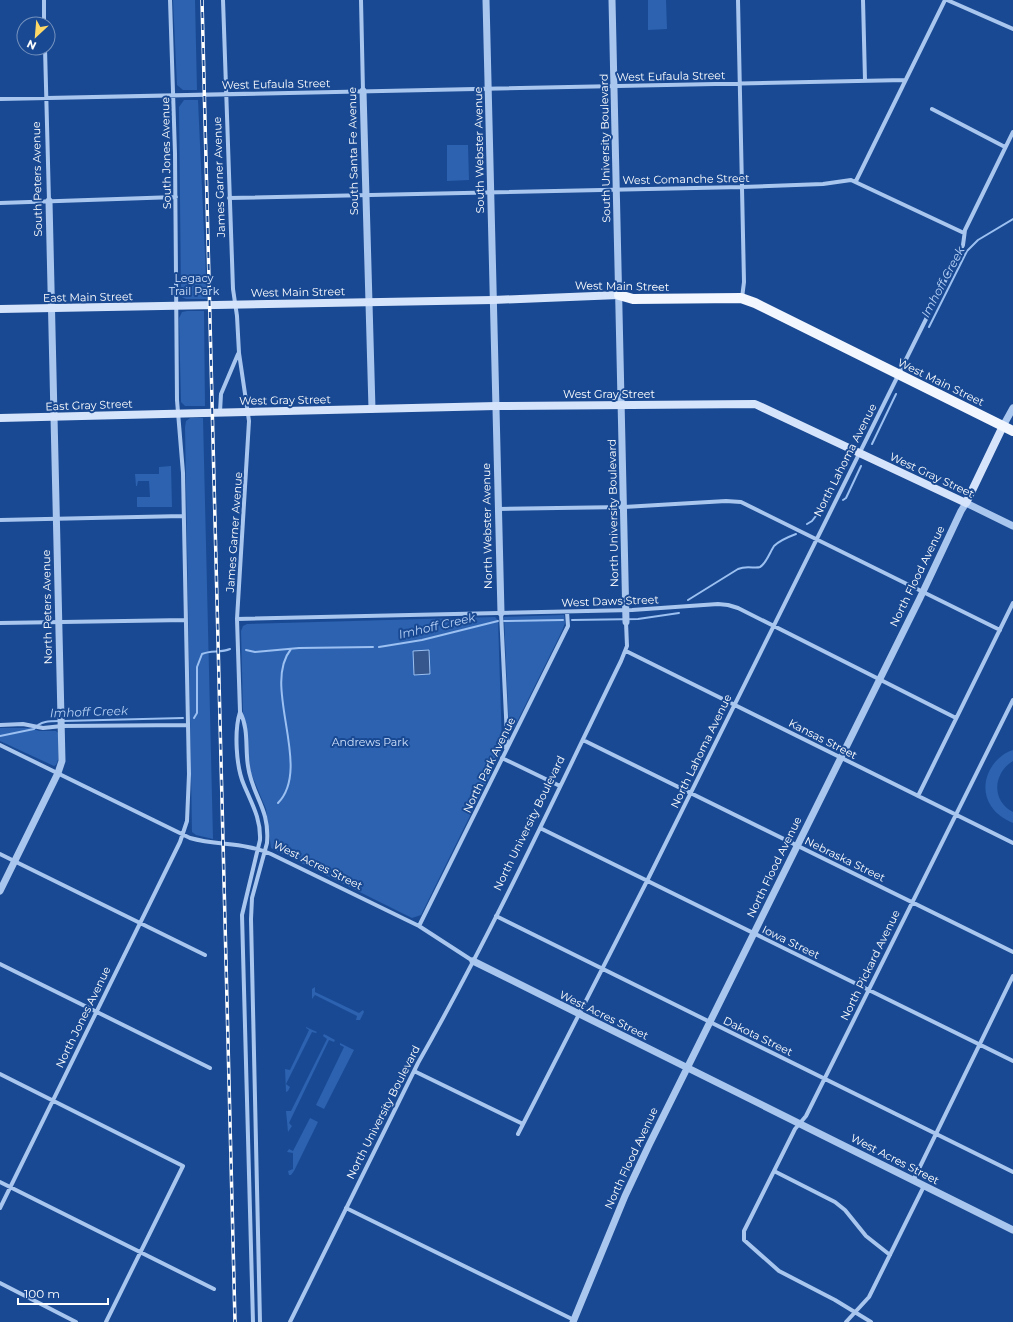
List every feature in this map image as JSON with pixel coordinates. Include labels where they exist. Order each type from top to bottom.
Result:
[{"type":"main road","name":"West Main Street","points":[[176,306],[492,300],[619,295],[634,299],[741,298],[755,303],[1013,430]]},
{"type":"main road","name":"East Main Street","points":[[0,309],[176,306]]},
{"type":"main road","name":"West Gray Street","points":[[178,412],[248,412],[622,404],[755,404],[966,503]]},
{"type":"main road","name":"East Gray Street","points":[[0,418],[178,412]]},
{"type":"main road","name":"North Flood Avenue","points":[[966,503],[1004,426]]},
{"type":"street","points":[[44,0],[44,16]]},
{"type":"street","name":"South Jones Avenue","points":[[170,0],[176,197],[178,412],[183,473],[186,620]]},
{"type":"street","name":"James Garner Avenue","points":[[222,0],[233,289],[239,353],[248,412],[249,457],[246,475],[246,504],[241,535],[238,619],[240,712],[237,726],[239,769],[259,820],[260,832],[258,849],[242,915],[252,1322]]},
{"type":"street","name":"South Santa Fe Avenue","points":[[361,0],[365,195],[372,409]]},
{"type":"street","name":"South Webster Avenue","points":[[486,0],[492,300]]},
{"type":"street","name":"South University Boulevard","points":[[612,0],[619,295]]},
{"type":"street","points":[[738,0],[744,282],[741,298]]},
{"type":"street","points":[[863,0],[865,80]]},
{"type":"street","points":[[856,181],[946,0],[1013,29]]},
{"type":"street","name":"South Peters Avenue","points":[[45,56],[51,309]]},
{"type":"street","name":"West Eufaula Street","points":[[0,99],[905,80]]},
{"type":"street","points":[[932,109],[1005,147]]},
{"type":"street","name":"North Lahoma Avenue","points":[[518,1134],[647,881],[816,538],[963,245],[964,233],[1013,132]]},
{"type":"street","name":"West Comanche Street","points":[[229,198],[742,187],[823,184],[845,180],[856,181],[964,233]]},
{"type":"street","points":[[0,203],[176,197]]},
{"type":"street","name":"North University Boulevard","points":[[290,1322],[414,1071],[439,1029],[496,916],[626,651],[619,295]]},
{"type":"street","name":"North Webster Avenue","points":[[492,300],[501,613],[507,737],[505,752]]},
{"type":"street","name":"North Peters Avenue","points":[[0,891],[62,762],[51,309]]},
{"type":"street","name":"James Garner Avenue","points":[[220,412],[221,394],[239,353]]},
{"type":"street","points":[[1004,426],[1013,408]]},
{"type":"street","points":[[498,509],[624,506],[726,501],[741,502],[1000,630]]},
{"type":"street","name":"West Gray Street","points":[[966,503],[1013,526]]},
{"type":"street","name":"North Flood Avenue","points":[[573,1321],[632,1180],[966,503]]},
{"type":"street","points":[[0,520],[184,516]]},
{"type":"street","points":[[918,796],[1013,603]]},
{"type":"street","name":"West Daws Street","points":[[238,619],[568,612],[626,616],[723,604],[738,608],[956,718]]},
{"type":"street","name":"North Park Avenue","points":[[419,926],[568,626],[568,612]]},
{"type":"street","points":[[0,624],[186,620]]},
{"type":"street","name":"North Jones Avenue","points":[[0,1208],[186,828],[188,811],[188,725],[186,620]]},
{"type":"street","name":"Kansas Street","points":[[626,651],[1013,843]]},
{"type":"street","name":"North Pickard Avenue","points":[[855,1313],[780,1271],[747,1243],[743,1237],[744,1231],[774,1171],[806,1116],[911,902],[1013,700]]},
{"type":"street","name":"James Garner Avenue","points":[[240,712],[245,725],[250,776],[261,802],[267,823],[267,843],[252,898],[251,919],[260,1322]]},
{"type":"street","points":[[0,724],[29,725],[43,728],[61,722],[188,725]]},
{"type":"street","name":"Nebraska Street","points":[[583,740],[1013,952]]},
{"type":"street","name":"West Acres Street","points":[[0,745],[183,835],[207,842],[239,844],[265,852],[419,926],[473,961],[579,1015],[1013,1230]]},
{"type":"street","points":[[502,758],[560,786]]},
{"type":"street","name":"Iowa Street","points":[[540,828],[1013,1061]]},
{"type":"street","points":[[0,854],[205,956]]},
{"type":"street","name":"Dakota Street","points":[[496,916],[1013,1172]]},
{"type":"street","points":[[0,964],[210,1068]]},
{"type":"street","points":[[913,1180],[1013,976]]},
{"type":"street","points":[[414,1071],[522,1124]]},
{"type":"street","points":[[0,1074],[183,1166],[106,1322]]},
{"type":"street","points":[[774,1171],[835,1202],[845,1210],[866,1236],[890,1255]]},
{"type":"street","points":[[0,1182],[214,1289]]},
{"type":"street","points":[[846,1322],[869,1297],[924,1186]]},
{"type":"street","points":[[346,1208],[573,1321]]},
{"type":"street","points":[[0,1283],[76,1322]]},
{"type":"street","points":[[855,1313],[870,1322]]},
{"type":"green space","points":[[173,0],[195,0],[197,90],[183,90],[177,85]]},
{"type":"green space","points":[[648,0],[666,0],[667,29],[648,30]]},
{"type":"green space","name":"Legacy Trail Park","points":[[184,100],[198,100],[207,299],[186,299],[182,297],[181,292],[179,107]]},
{"type":"green space","points":[[447,145],[468,145],[469,180],[447,181]]},
{"type":"green space","name":"Legacy Trail Park","points":[[204,311],[205,406],[185,406],[181,402],[179,318],[182,312]]},
{"type":"green space","points":[[190,418],[203,418],[213,839],[196,835],[192,832],[185,427],[186,421]]},
{"type":"green space","points":[[171,466],[172,507],[137,507],[137,497],[150,497],[149,481],[138,481],[136,486],[135,474],[159,474],[159,467]]},
{"type":"green space","points":[[564,615],[565,623],[562,631],[514,728],[509,730],[504,617]]},
{"type":"green space","name":"Andrews Park","points":[[495,617],[498,620],[502,744],[499,757],[421,915],[412,918],[271,848],[266,809],[251,773],[243,712],[241,631],[243,626],[247,624]]},
{"type":"green space","points":[[0,728],[31,728],[39,731],[56,731],[58,733],[58,760],[56,765],[54,766],[0,741]]},
{"type":"green space","points":[[1013,750],[1013,761],[1001,772],[997,787],[1001,801],[1013,812],[1013,823],[1000,816],[993,809],[987,798],[985,789],[988,773],[993,765],[998,759]]},
{"type":"green space","points":[[315,987],[315,992],[359,1013],[363,1010],[364,1012],[360,1020],[356,1020],[357,1016],[315,995],[312,999],[312,989]]},
{"type":"green space","points":[[306,1027],[317,1032],[312,1032],[286,1084],[290,1087],[286,1092],[285,1069],[290,1070],[309,1030]]},
{"type":"green space","points":[[324,1034],[335,1040],[334,1042],[329,1040],[289,1123],[292,1126],[288,1132],[286,1111],[291,1111],[327,1039],[323,1036]]},
{"type":"green space","points":[[340,1043],[354,1050],[324,1109],[316,1105],[344,1047],[340,1045]]},
{"type":"green space","points":[[310,1118],[318,1122],[294,1171],[291,1175],[289,1175],[288,1171],[293,1169],[293,1153],[287,1152],[289,1149],[293,1151]]},
{"type":"shaded area","points":[[429,650],[430,674],[414,675],[413,651]]},
{"type":"waterway","name":"Imhoff Creek","points":[[929,327],[967,251],[978,240],[1013,219]]},
{"type":"waterway","name":"Imhoff Creek","points":[[872,444],[896,394]]},
{"type":"waterway","name":"Imhoff Creek","points":[[843,500],[846,498],[861,466]]},
{"type":"waterway","name":"Imhoff Creek","points":[[807,524],[812,521],[829,499]]},
{"type":"waterway","name":"Imhoff Creek","points":[[688,600],[738,569],[745,567],[760,567],[766,561],[774,546],[781,540],[796,534]]},
{"type":"waterway","name":"Imhoff Creek","points":[[572,620],[638,619],[679,613]]},
{"type":"waterway","name":"Imhoff Creek","points":[[504,621],[563,620]]},
{"type":"waterway","name":"Imhoff Creek","points":[[379,647],[422,640],[498,621]]},
{"type":"waterway","name":"Imhoff Creek","points":[[246,650],[255,652],[299,648],[373,647]]},
{"type":"waterway","name":"Imhoff Creek","points":[[194,718],[197,713],[197,667],[202,654],[230,649]]},
{"type":"waterway","points":[[278,803],[287,788],[291,769],[290,748],[281,684],[283,665],[291,649]]},
{"type":"waterway","name":"Imhoff Creek","points":[[63,721],[183,718]]},
{"type":"waterway","name":"Imhoff Creek","points":[[0,736],[34,729],[39,724],[45,722],[59,721]]},
{"type":"railway","points":[[202,0],[235,1322]]}]
